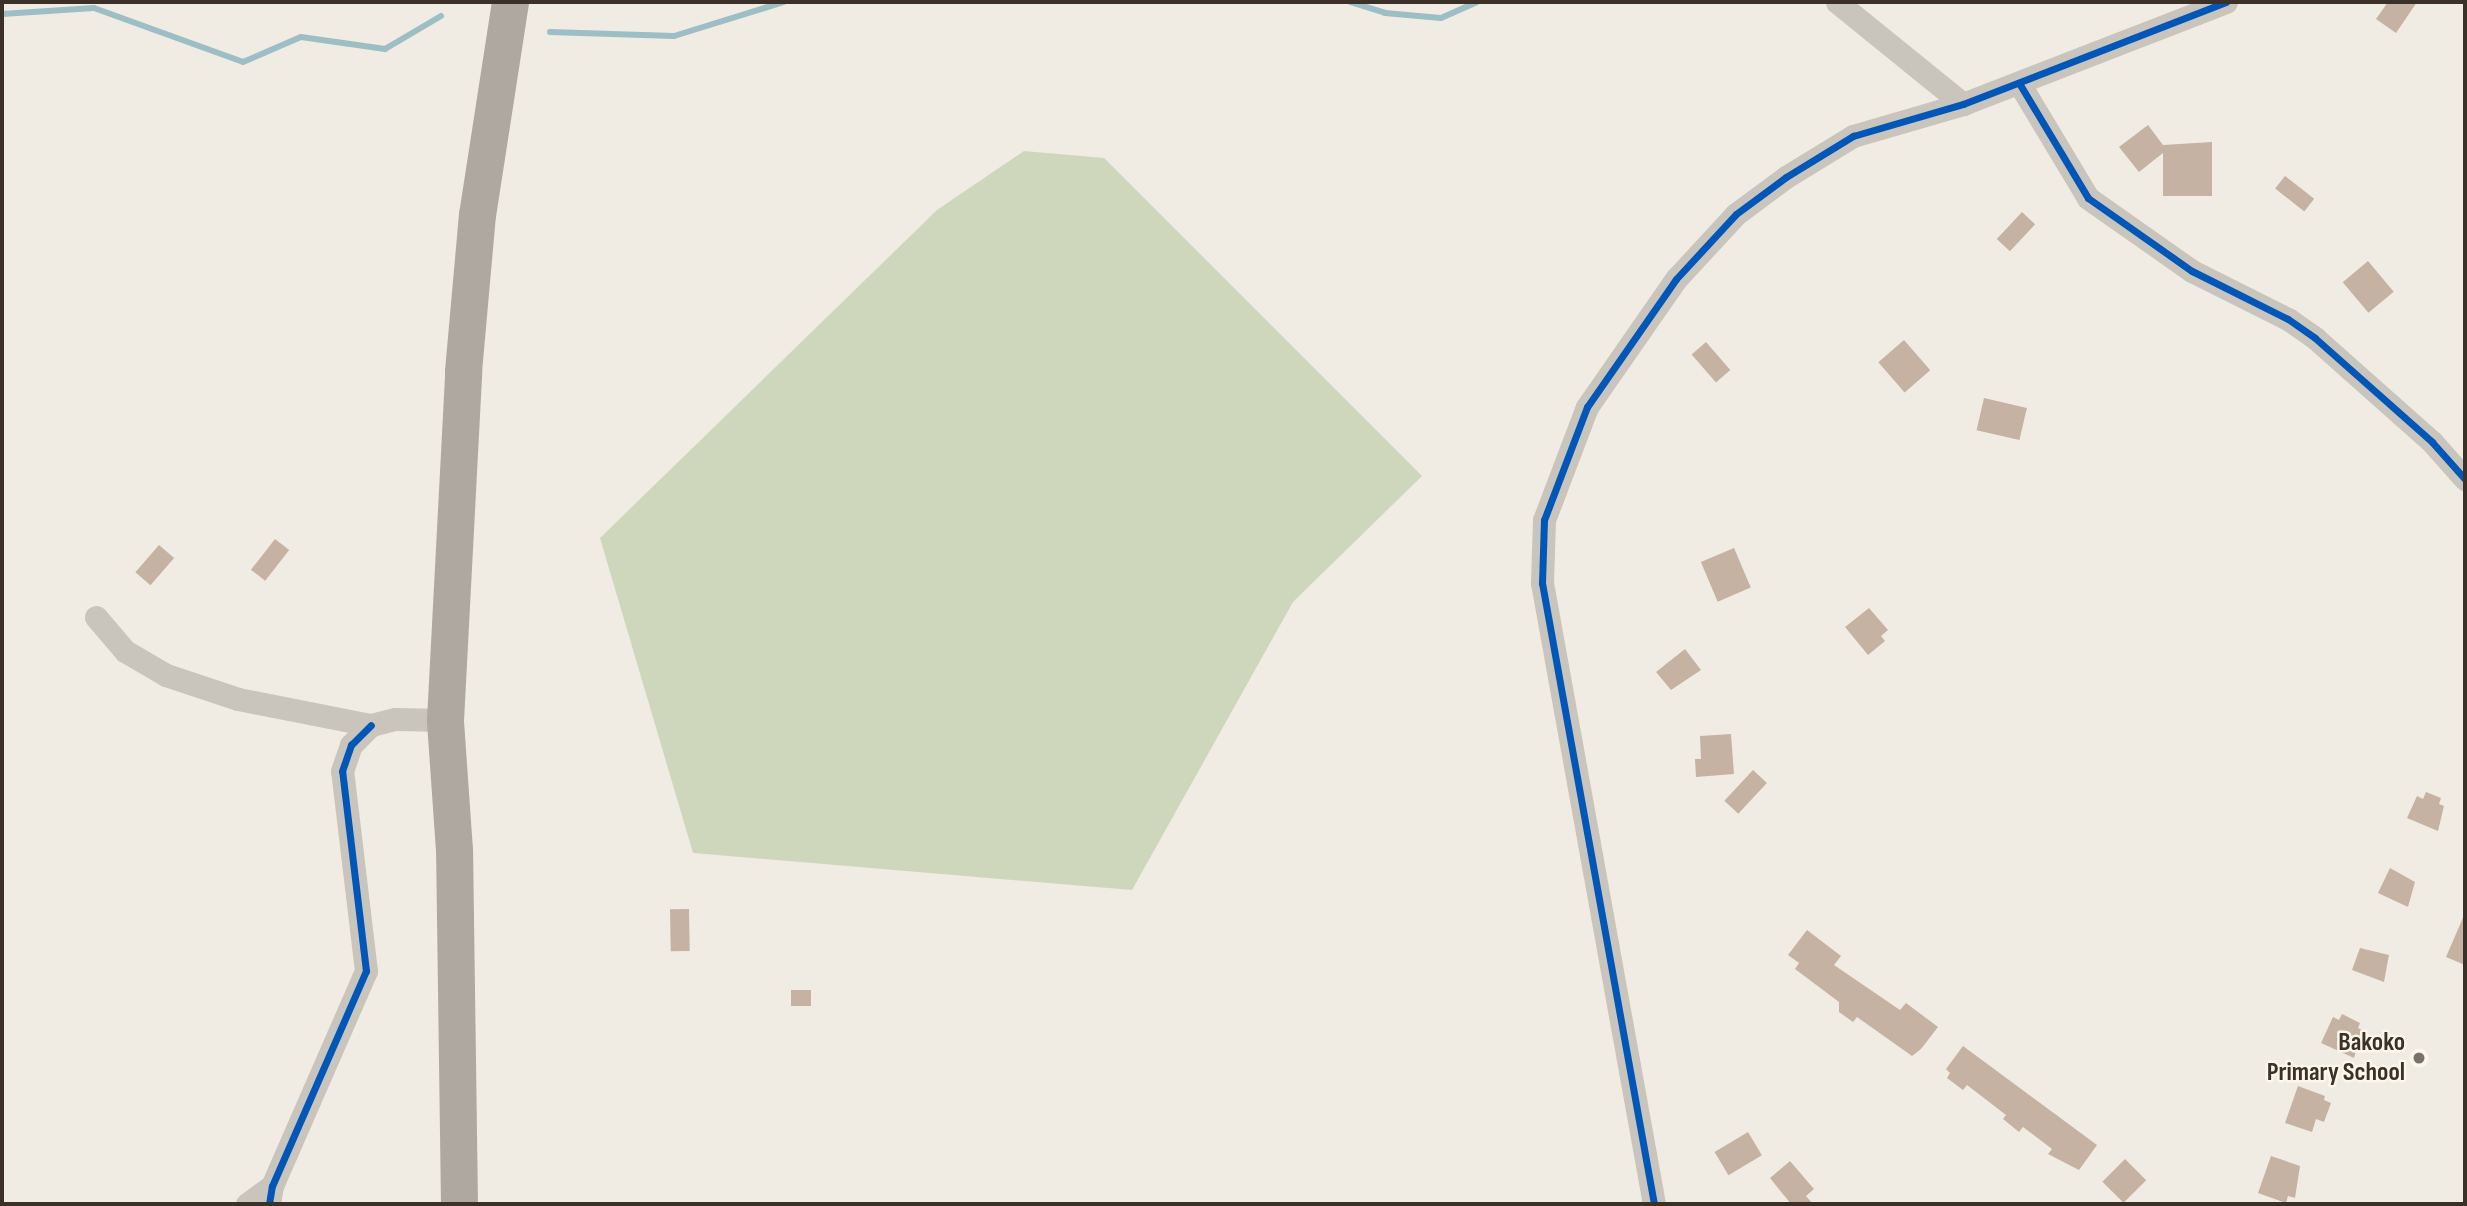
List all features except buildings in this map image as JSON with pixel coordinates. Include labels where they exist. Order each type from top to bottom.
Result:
[{"type":"main road","points":[[459,1204],[454,850],[445,720],[463,371],[477,215],[510,2]]},
{"type":"street","points":[[1837,2],[1963,104]]},
{"type":"street","points":[[1654,1204],[1542,583],[1544,520],[1587,407],[1676,279],[1737,214],[1853,136],[1963,104],[2226,2]]},
{"type":"street","points":[[2019,83],[2088,198],[2192,271],[2288,319],[2315,338],[2432,442],[2465,479]]},
{"type":"street","points":[[96,617],[125,651],[166,676],[238,699],[371,725],[396,719],[445,720]]},
{"type":"street","points":[[247,1204],[270,1195],[366,971],[342,771],[351,746],[371,725]]},
{"type":"green space","points":[[1024,151],[1104,158],[1422,476],[1293,602],[1132,890],[693,853],[600,538],[937,210]]},
{"type":"waterway","points":[[550,32],[674,36],[784,2]]},
{"type":"waterway","points":[[1350,2],[1385,13],[1441,18],[1477,2]]},
{"type":"waterway","points":[[2,14],[94,8],[243,62],[301,37],[385,49],[441,16]]},
{"type":"cycle path","points":[[1654,1204],[1542,583],[1544,520],[1587,407],[1676,279],[1736,214],[1786,177],[1853,136],[1963,104],[2226,2]]},
{"type":"cycle path","points":[[2019,83],[2088,198],[2192,271],[2288,319],[2315,338],[2432,442],[2465,479]]},
{"type":"cycle path","points":[[269,1204],[272,1186],[366,971],[342,771],[351,745],[371,725]]},
{"type":"place","name":"Bakoko Primary School","points":[[2419,1058]]}]
